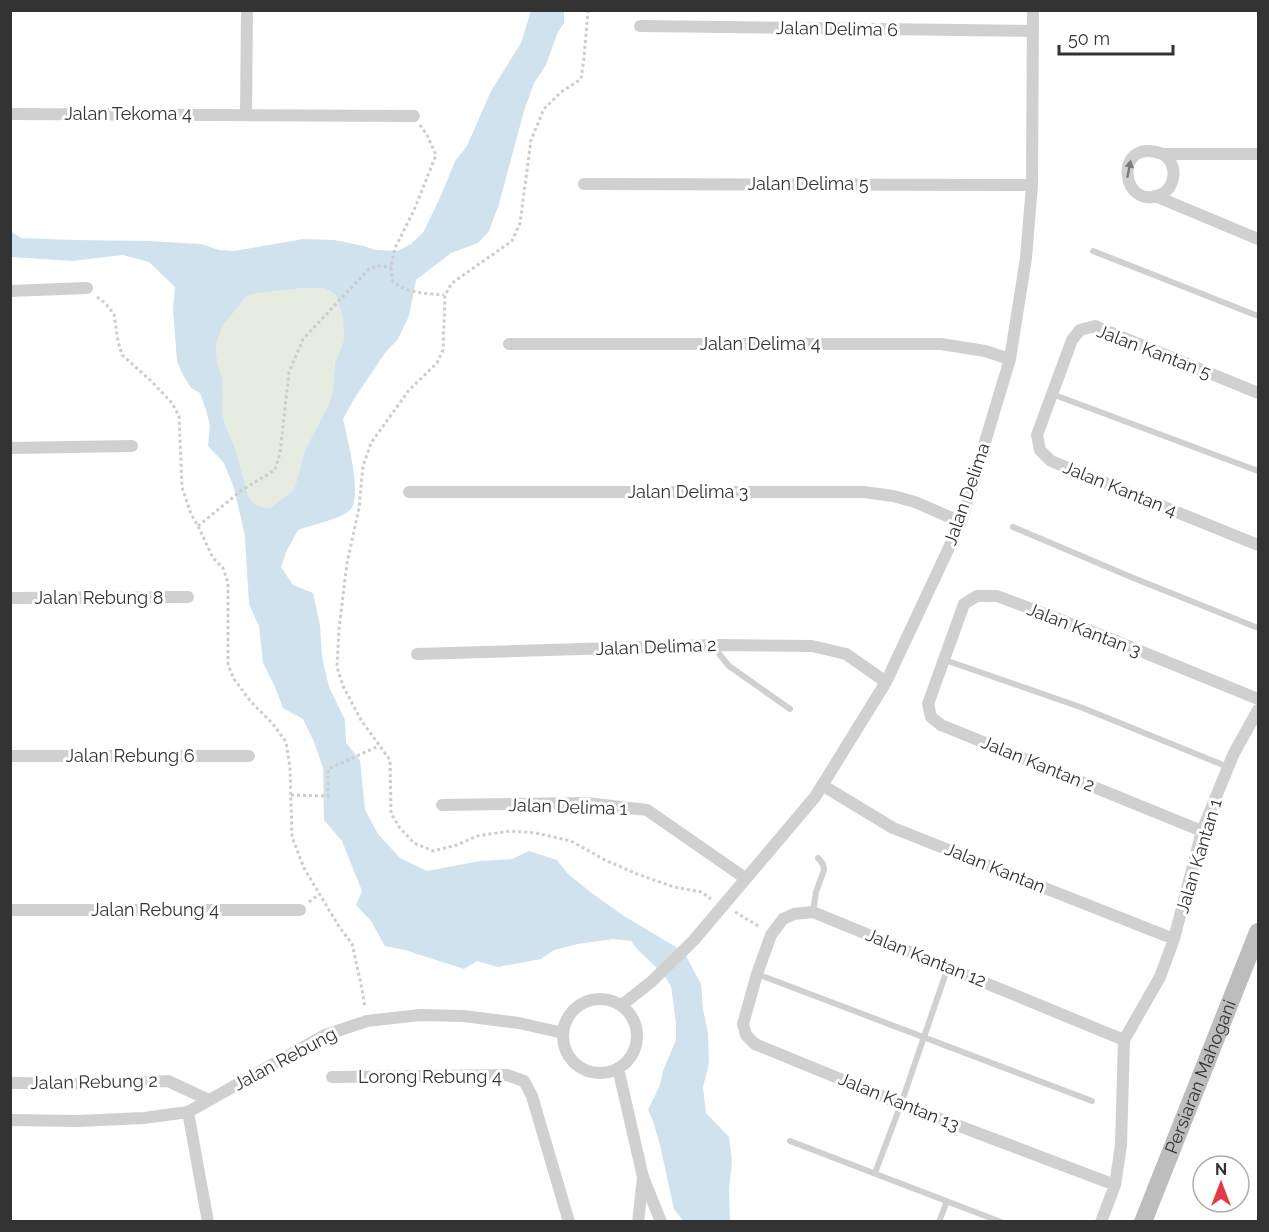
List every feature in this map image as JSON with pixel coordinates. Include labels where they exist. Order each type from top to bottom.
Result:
[{"type":"main road","name":"Persiaran Mahogani","points":[[1143,1221],[1258,932]]},
{"type":"street","points":[[246,115],[247,10]]},
{"type":"street","name":"Jalan Delima","points":[[622,1005],[651,982],[694,940],[815,797],[886,682],[962,522],[1010,359],[1026,258],[1032,185],[1033,10]]},
{"type":"street","name":"Jalan Delima 6","points":[[640,26],[1033,32]]},
{"type":"street","name":"Jalan Tekoma 4","points":[[10,114],[414,116]]},
{"type":"street","points":[[1164,154],[1171,162],[1174,173],[1172,183],[1165,192],[1155,196],[1144,196],[1134,190],[1128,180],[1127,169],[1132,159],[1141,152],[1153,150],[1164,154],[1258,154]]},
{"type":"street","name":"Jalan Delima 5","points":[[584,184],[1032,185]]},
{"type":"street","points":[[1155,196],[1258,239]]},
{"type":"street","points":[[10,291],[87,288]]},
{"type":"street","name":"Jalan Kantan 5","points":[[1052,393],[1072,340],[1080,330],[1095,326],[1258,393]]},
{"type":"street","name":"Jalan Delima 4","points":[[509,344],[940,344],[985,351],[1010,359]]},
{"type":"street","name":"Jalan Kantan 4","points":[[1052,393],[1037,435],[1040,450],[1051,461],[1258,545]]},
{"type":"street","points":[[10,448],[132,446]]},
{"type":"street","name":"Jalan Delima 3","points":[[409,492],[864,492],[915,502],[962,522]]},
{"type":"street","name":"Jalan Kantan 3","points":[[945,660],[964,604],[978,596],[997,596],[1258,699]]},
{"type":"street","name":"Jalan Rebung 8","points":[[10,598],[188,597]]},
{"type":"street","name":"Jalan Delima 2","points":[[417,654],[715,645],[812,646],[846,654],[886,682]]},
{"type":"street","name":"Jalan Kantan 2","points":[[945,660],[928,704],[931,717],[940,725],[1202,831]]},
{"type":"street","name":"Jalan Kantan 1","points":[[1124,1040],[1160,977],[1174,939],[1202,831],[1234,753],[1258,710]]},
{"type":"street","name":"Jalan Rebung 6","points":[[10,756],[249,756]]},
{"type":"street","name":"Jalan Kantan","points":[[822,785],[893,828],[1174,939]]},
{"type":"street","name":"Jalan Delima 1","points":[[442,805],[586,803],[647,810],[745,878]]},
{"type":"street","name":"Jalan Rebung 4","points":[[10,910],[300,910]]},
{"type":"street","points":[[757,974],[771,935],[783,919],[794,914],[813,912]]},
{"type":"street","name":"Jalan Kantan 12","points":[[813,912],[1124,1040]]},
{"type":"street","name":"Jalan Kantan 13","points":[[757,974],[743,1024],[746,1035],[755,1044],[901,1104],[1114,1185]]},
{"type":"street","points":[[597,999],[610,1000],[622,1005],[636,1025],[637,1037],[628,1060],[608,1072],[596,1072],[585,1070],[568,1055],[563,1033],[566,1020],[573,1010],[584,1002],[597,999]]},
{"type":"street","name":"Jalan Rebung","points":[[10,1120],[144,1119],[188,1112],[325,1035],[366,1021],[420,1015],[463,1016],[519,1023],[563,1033]]},
{"type":"street","points":[[1101,1221],[1114,1185],[1121,1145],[1124,1040]]},
{"type":"street","points":[[618,1068],[643,1177],[661,1221]]},
{"type":"street","name":"Lorong Rebung 4","points":[[332,1077],[507,1075],[524,1081],[532,1096],[569,1221]]},
{"type":"street","name":"Jalan Rebung 2","points":[[10,1083],[96,1084],[168,1081],[208,1100]]},
{"type":"street","points":[[188,1112],[208,1221]]},
{"type":"street","points":[[638,1221],[643,1177]]},
{"type":"lane","points":[[1093,251],[1258,316]]},
{"type":"lane","points":[[1052,393],[1258,471]]},
{"type":"lane","points":[[1013,527],[1258,628]]},
{"type":"lane","points":[[715,645],[729,666],[790,710]]},
{"type":"lane","points":[[945,660],[1083,708],[1228,767]]},
{"type":"lane","points":[[813,912],[816,892],[824,870],[818,858]]},
{"type":"lane","points":[[874,1173],[901,1104],[948,967]]},
{"type":"lane","points":[[757,974],[1092,1101]]},
{"type":"lane","points":[[790,1141],[1001,1221]]},
{"type":"lane","points":[[939,1221],[947,1201]]},
{"type":"path","points":[[588,10],[580,79],[561,92],[544,109],[531,140],[520,223],[513,241],[452,283],[445,295],[443,350],[437,363],[409,390],[371,442],[363,466],[359,508],[347,563],[339,629],[338,667],[343,686],[361,720],[390,760],[391,813],[399,827],[414,843],[433,851],[457,845],[477,836],[510,831],[536,833],[571,841],[637,874],[674,887],[700,892],[771,935]]},
{"type":"path","points":[[414,116],[427,135],[436,155],[415,208],[394,248],[391,267],[392,280],[396,285],[418,292],[445,295]]},
{"type":"path","points":[[198,526],[242,490],[275,470],[280,453],[289,372],[303,339],[369,269],[377,266],[391,267]]},
{"type":"path","points":[[87,288],[114,314],[122,355],[152,381],[172,403],[179,416],[182,487],[191,514],[213,558],[223,568],[228,583],[228,665],[234,679],[251,702],[273,724],[286,742],[290,768],[292,837],[304,868],[352,944],[366,1021]]},
{"type":"path","points":[[290,795],[328,796],[327,770],[380,746]]},
{"type":"shaded area","points":[[324,288],[336,295],[343,319],[344,340],[335,363],[329,404],[305,450],[294,490],[270,508],[263,507],[254,503],[248,495],[235,448],[225,425],[222,411],[222,377],[217,361],[216,344],[223,324],[245,298],[252,294]]},
{"type":"water","points":[[531,11],[564,11],[564,23],[557,34],[546,65],[534,83],[524,111],[499,204],[489,231],[478,243],[451,253],[416,280],[409,316],[398,339],[385,353],[343,419],[355,480],[354,503],[350,510],[340,516],[298,530],[281,567],[293,585],[313,593],[320,625],[322,657],[329,687],[345,720],[346,743],[360,760],[365,810],[378,834],[400,858],[427,871],[480,861],[512,859],[529,851],[557,860],[568,874],[593,894],[624,916],[681,950],[687,958],[701,984],[708,1033],[709,1063],[703,1087],[706,1113],[729,1137],[732,1162],[729,1188],[730,1221],[683,1221],[674,1209],[660,1145],[648,1110],[660,1085],[663,1071],[676,1040],[671,986],[663,974],[631,941],[613,939],[578,944],[554,950],[541,959],[498,967],[477,961],[464,969],[385,946],[371,921],[356,905],[362,891],[342,841],[324,820],[323,768],[314,742],[303,719],[283,708],[263,663],[259,626],[249,604],[245,536],[234,488],[224,463],[208,446],[210,426],[200,393],[191,388],[177,361],[173,309],[175,287],[149,262],[123,255],[72,261],[11,257],[10,231],[21,238],[201,244],[219,250],[234,251],[304,239],[334,240],[375,250],[397,251],[411,244],[424,231],[455,161],[467,146],[491,91],[521,43]],"holes":[[[324,288],[336,295],[343,319],[344,340],[335,363],[329,404],[305,450],[294,490],[270,508],[260,506],[254,503],[248,495],[235,448],[225,425],[222,411],[222,377],[217,361],[216,344],[223,325],[245,298],[252,294]]]}]
